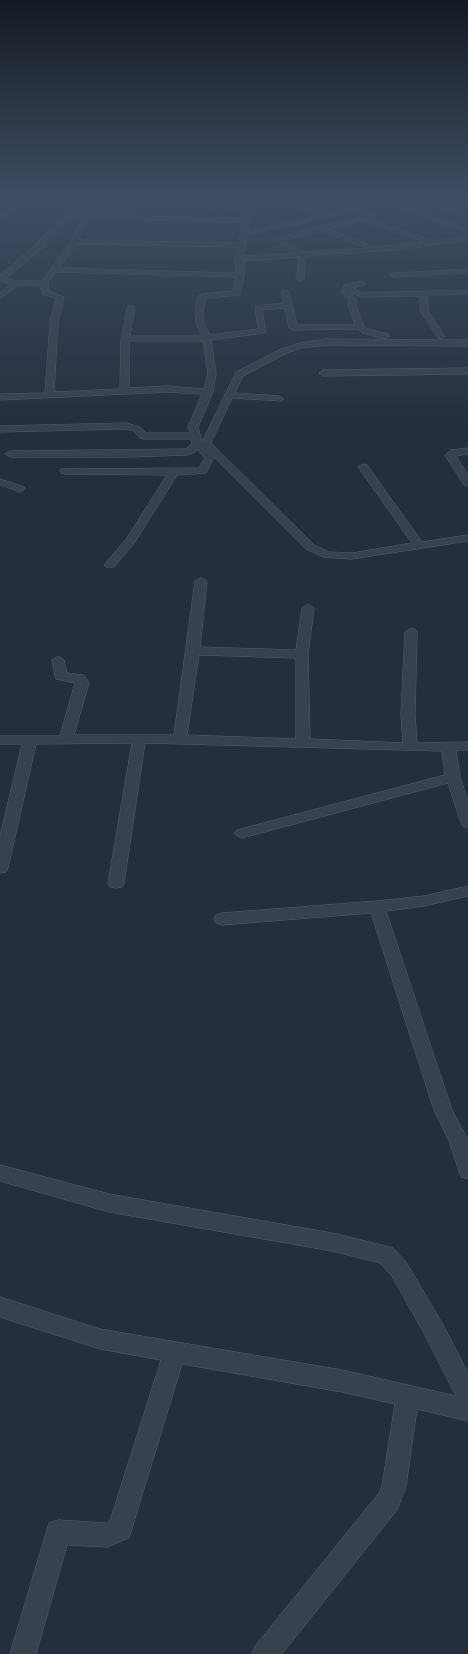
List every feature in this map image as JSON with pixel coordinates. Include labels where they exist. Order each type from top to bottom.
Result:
[{"type":"street","points":[[0,279],[8,272]]},
{"type":"street","points":[[50,396],[54,322],[60,297],[45,292],[44,283],[51,272]]},
{"type":"street","points":[[65,471],[202,471],[210,458],[197,439],[193,427],[208,392],[212,374],[207,338],[200,324],[199,311],[202,296],[237,293],[240,274],[155,272]]},
{"type":"street","points":[[300,279],[301,272]]},
{"type":"street","points":[[394,275],[446,272]]},
{"type":"street","points":[[0,279],[16,283],[44,283]]},
{"type":"street","points":[[0,298],[16,283]]},
{"type":"street","points":[[347,287],[361,283]]},
{"type":"street","points":[[347,287],[355,293],[364,295],[468,292]]},
{"type":"street","points":[[347,287],[345,292],[353,301],[352,305],[360,327],[365,331],[382,336],[468,336]]},
{"type":"street","points":[[285,292],[293,328],[360,327]]},
{"type":"street","points":[[423,294],[425,312],[441,336]]},
{"type":"street","points":[[353,301],[364,295]]},
{"type":"street","points":[[125,339],[207,338],[262,331],[258,308],[288,305]]},
{"type":"street","points":[[124,391],[125,339],[131,307]]},
{"type":"street","points":[[468,343],[326,342],[300,346],[284,351],[239,374],[206,443],[310,547],[327,555],[352,556],[468,538]]},
{"type":"street","points":[[323,373],[468,371]]},
{"type":"street","points":[[0,397],[188,389],[208,392]]},
{"type":"street","points":[[229,395],[279,400]]},
{"type":"street","points":[[0,429],[126,426],[137,429],[143,436],[197,439]]},
{"type":"street","points":[[10,454],[130,454],[187,452],[192,450],[197,439]]},
{"type":"street","points":[[468,451],[455,452],[450,455],[468,483]]},
{"type":"street","points":[[363,467],[419,545]]},
{"type":"street","points":[[110,565],[131,540],[174,472]]},
{"type":"street","points":[[0,482],[20,489]]},
{"type":"street","points":[[180,740],[193,651],[201,581]]},
{"type":"street","points":[[303,744],[302,654],[308,608]]},
{"type":"street","points":[[410,747],[408,715],[411,632]]},
{"type":"street","points":[[193,651],[302,654]]},
{"type":"street","points":[[58,660],[61,676],[79,678],[82,683],[65,740]]},
{"type":"street","points":[[0,740],[180,740],[410,747],[468,746]]},
{"type":"street","points":[[116,883],[139,740]]},
{"type":"street","points":[[0,868],[30,741]]},
{"type":"street","points":[[448,746],[453,777],[468,823]]},
{"type":"street","points":[[242,833],[453,777]]},
{"type":"street","points":[[222,919],[377,907],[424,901],[468,891]]},
{"type":"street","points":[[377,907],[443,1110],[459,1141],[468,1171]]},
{"type":"street","points":[[0,1173],[109,1203],[332,1242],[386,1255],[399,1269],[434,1330],[468,1396]]},
{"type":"street","points":[[2,1312],[100,1339],[342,1381],[468,1410]]},
{"type":"street","points":[[23,1654],[58,1532],[107,1534],[120,1529],[175,1351]]},
{"type":"street","points":[[264,1654],[388,1501],[394,1486],[408,1397]]}]
